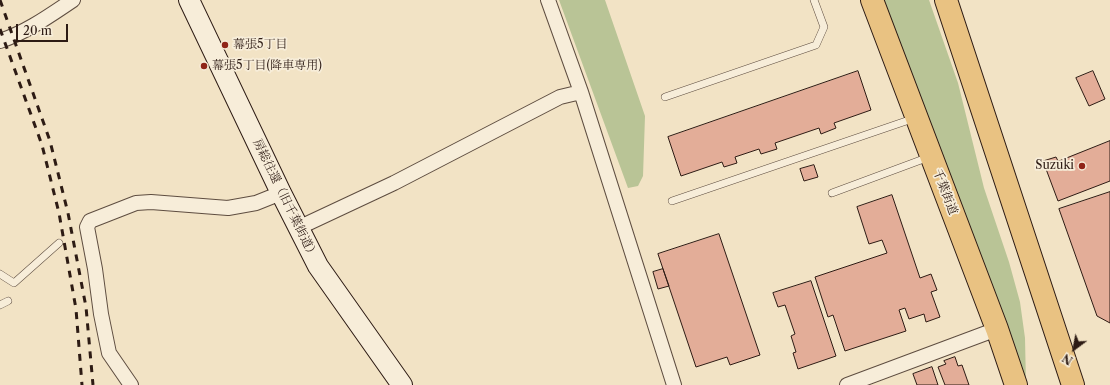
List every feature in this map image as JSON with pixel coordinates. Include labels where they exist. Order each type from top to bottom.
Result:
[{"type":"highway","name":"千葉街道","points":[[872,0],[997,329],[1016,385]]},
{"type":"highway","points":[[946,0],[1073,385]]},
{"type":"street","points":[[0,41],[14,37],[31,28],[73,0]]},
{"type":"street","name":"房総往還（旧千葉街道）","points":[[189,0],[281,193],[318,266],[402,385]]},
{"type":"street","points":[[548,0],[581,92],[674,385]]},
{"type":"street","points":[[298,228],[394,183],[560,97],[581,92]]},
{"type":"street","points":[[131,385],[109,353],[101,314],[96,269],[87,227],[90,221],[136,203],[150,202],[228,208],[256,203],[281,193]]},
{"type":"street","points":[[847,385],[997,329]]},
{"type":"lane","points":[[665,97],[816,45],[824,27],[814,0]]},
{"type":"lane","points":[[672,201],[917,117]]},
{"type":"lane","points":[[832,193],[931,156]]},
{"type":"lane","points":[[0,274],[14,283],[59,243]]},
{"type":"lane","points":[[0,305],[8,301]]},
{"type":"green space","points":[[559,0],[605,0],[645,116],[643,176],[638,186],[628,188]]},
{"type":"green space","points":[[881,0],[929,0],[958,83],[984,188],[1009,262],[1020,302],[1025,338],[1026,385]]},
{"type":"building","points":[[858,71],[871,110],[834,123],[836,128],[821,134],[819,128],[775,143],[777,149],[761,154],[759,149],[735,157],[737,163],[724,167],[722,162],[681,176],[668,137]]},
{"type":"building","points":[[1093,71],[1105,99],[1089,106],[1076,78]]},
{"type":"building","points":[[1110,141],[1110,181],[1058,201],[1043,161],[1056,157],[1058,161]]},
{"type":"building","points":[[814,165],[818,177],[804,181],[800,169]]},
{"type":"building","points":[[1110,192],[1110,323],[1097,316],[1059,209]]},
{"type":"building","points":[[892,195],[920,278],[931,274],[937,290],[931,292],[940,317],[926,322],[924,314],[909,319],[905,308],[899,310],[906,331],[845,351],[833,315],[828,317],[815,277],[887,253],[882,240],[869,244],[857,207]]},
{"type":"building","points":[[719,234],[760,355],[730,365],[727,357],[696,367],[658,254]]},
{"type":"building","points":[[663,269],[669,286],[658,289],[653,272]]},
{"type":"building","points":[[811,281],[836,356],[798,369],[793,353],[796,352],[791,336],[795,334],[785,305],[778,307],[773,293]]},
{"type":"building","points":[[955,357],[958,366],[962,365],[969,385],[945,385],[938,367],[946,364],[944,361]]},
{"type":"building","points":[[932,367],[938,385],[917,385],[913,374]]},
{"type":"railway","points":[[0,0],[50,141],[68,213],[86,307],[93,385]]},
{"type":"railway","points":[[0,29],[42,145],[59,213],[76,309],[82,385]]},
{"type":"place","name":"幕張5丁目","points":[[225,45]]},
{"type":"place","name":"幕張5丁目(降車専用)","points":[[204,66]]},
{"type":"place","name":"Suzuki","points":[[1082,166]]}]
